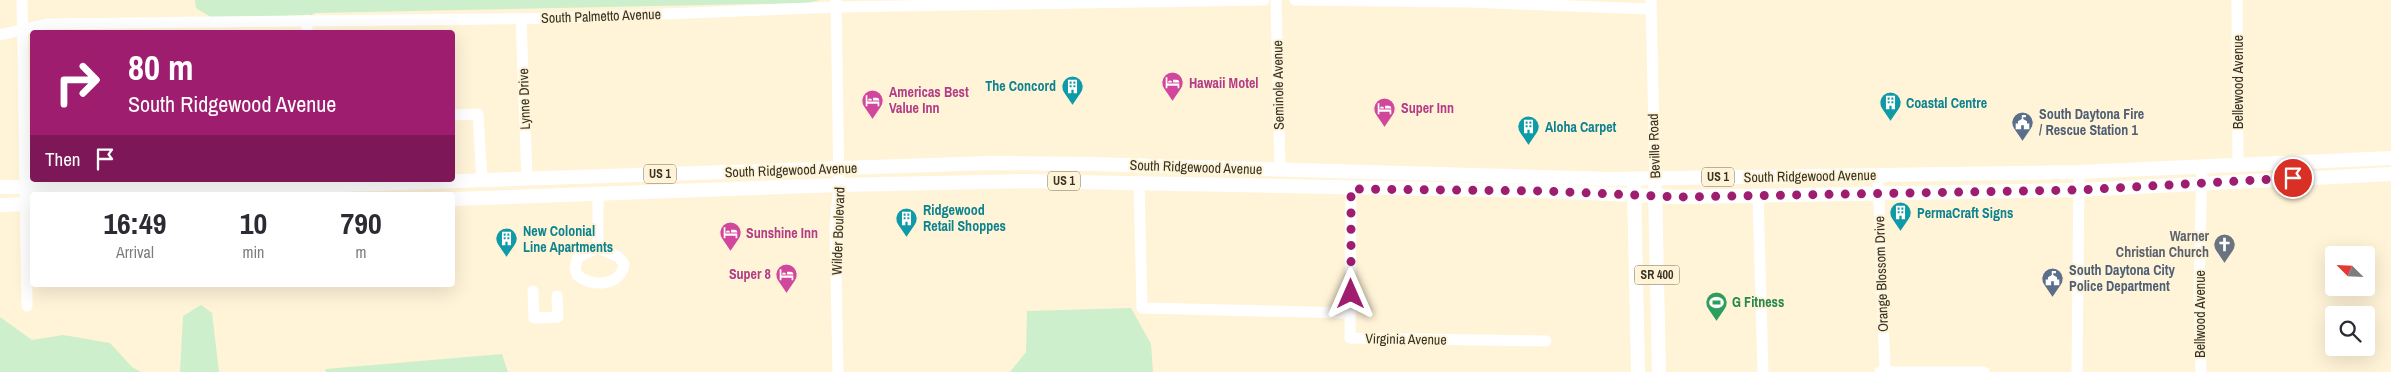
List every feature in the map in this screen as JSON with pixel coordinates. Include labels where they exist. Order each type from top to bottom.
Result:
[{"type":"main road","name":"South Ridgewood Avenue","points":[[455,182],[991,163],[1655,178],[2078,172],[2391,158]]},
{"type":"main road","points":[[1139,183],[1148,174],[1175,166]]},
{"type":"main road","points":[[1357,189],[1392,180],[1399,173]]},
{"type":"main road","name":"South Ridgewood Avenue","points":[[455,199],[981,181],[1634,194],[1655,196],[1758,196],[2079,190],[2391,174]]},
{"type":"main road","name":"Beville Road","points":[[1634,178],[1638,372]]},
{"type":"main road","name":"Beville Road","points":[[1655,178],[1658,372]]},
{"type":"main road","name":"South Ridgewood Avenue","points":[[0,187],[122,183],[214,184],[312,189],[343,185],[447,182]]},
{"type":"main road","points":[[0,204],[29,204]]},
{"type":"street","points":[[22,0],[26,186],[29,204],[27,306]]},
{"type":"street","name":"South Palmetto Avenue","points":[[0,35],[47,24],[117,28],[211,28],[307,20],[521,18],[836,3],[1264,0]]},
{"type":"street","name":"Seminole Avenue","points":[[1276,0],[1280,170]]},
{"type":"street","points":[[1295,0],[1650,5]]},
{"type":"street","name":"Bellewood Avenue","points":[[2237,0],[2238,165]]},
{"type":"street","name":"Wilder Boulevard","points":[[836,3],[839,185],[835,225],[838,372]]},
{"type":"street","name":"Beville Road","points":[[1650,5],[1655,178]]},
{"type":"street","name":"Lynne Drive","points":[[521,18],[527,179]]},
{"type":"street","points":[[307,20],[307,30]]},
{"type":"street","points":[[455,115],[478,114],[482,181]]},
{"type":"street","points":[[2310,161],[2311,177]]},
{"type":"street","name":"Bellwood Avenue","points":[[2201,372],[2199,291],[2202,166]]},
{"type":"street","points":[[2077,372],[2078,172]]},
{"type":"street","name":"Orange Blossom Drive","points":[[1878,175],[1877,194],[1885,372]]},
{"type":"street","points":[[1139,183],[1142,308],[1350,313],[1357,189]]},
{"type":"street","points":[[598,194],[598,248]]},
{"type":"street","points":[[1758,196],[1763,372]]},
{"type":"street","points":[[533,291],[534,318],[558,318],[557,296]]},
{"type":"street","name":"Virginia Avenue","points":[[1350,313],[1350,338],[1546,341]]},
{"type":"street","points":[[1880,372],[1984,372]]},
{"type":"green space","points":[[195,0],[820,0],[807,3],[315,13],[312,15],[212,18],[196,8]]},
{"type":"green space","points":[[201,305],[212,313],[219,372],[180,372],[183,316]]},
{"type":"green space","points":[[1131,308],[1151,344],[1153,372],[1010,372],[1026,352],[1027,311]]},
{"type":"green space","points":[[0,317],[32,340],[63,335],[110,343],[132,367],[141,372],[0,372]]},
{"type":"green space","points":[[502,354],[508,372],[325,372],[326,369]]},
{"type":"place","name":"Hawaii Motel","points":[[1173,102]]},
{"type":"place","name":"The Concord","points":[[1072,105]]},
{"type":"place","name":"Americas Best Value Inn","points":[[873,119]]},
{"type":"place","name":"Coastal Centre","points":[[1890,122]]},
{"type":"place","name":"Super Inn","points":[[1385,127]]},
{"type":"place","name":"South Daytona Fire / Rescue Station 1","points":[[2023,141]]},
{"type":"place","name":"Aloha Carpet","points":[[1529,146]]},
{"type":"place","name":"PermaCraft Signs","points":[[1901,232]]},
{"type":"place","name":"Ridgewood Retail Shoppes","points":[[907,237]]},
{"type":"place","name":"Sunshine Inn","points":[[730,252]]},
{"type":"place","name":"New Colonial Line Apartments","points":[[507,258]]},
{"type":"place","name":"Warner Christian Church","points":[[2225,263]]},
{"type":"place","name":"Super 8","points":[[787,293]]},
{"type":"place","name":"South Daytona City Police Department","points":[[2053,297]]},
{"type":"place","name":"G Fitness","points":[[1716,321]]},
{"type":"route","points":[[1351,294],[1351,189],[1544,191],[1679,197],[2079,190],[2293,178]]}]
